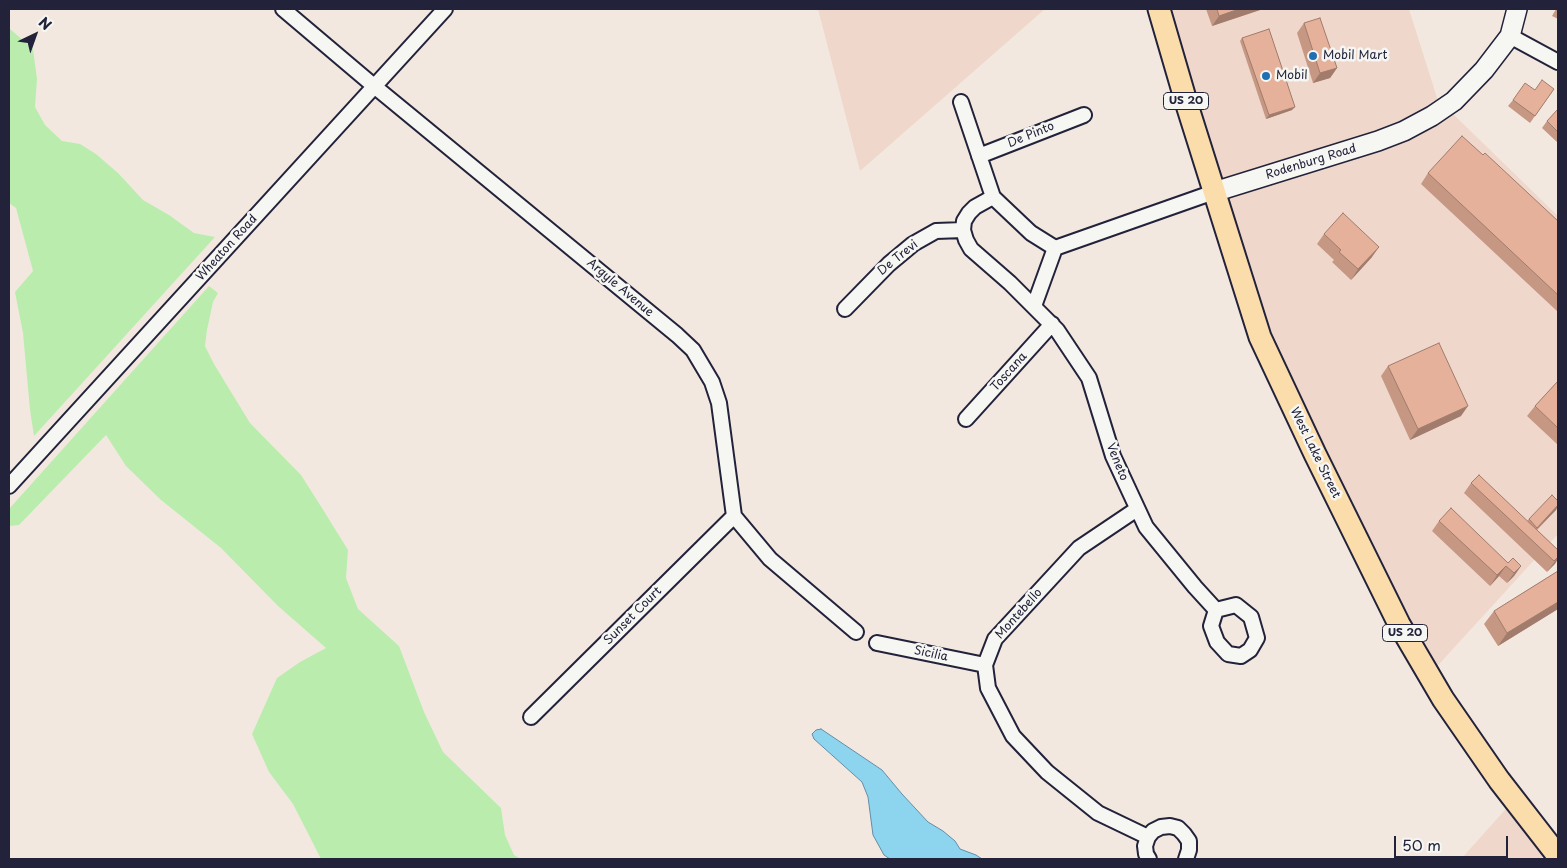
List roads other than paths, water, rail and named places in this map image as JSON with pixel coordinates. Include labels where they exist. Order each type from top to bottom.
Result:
[{"type":"main road","name":"West Lake Street","points":[[1159,9],[1260,337],[1315,454],[1399,624],[1443,699],[1498,780],[1558,856]]},
{"type":"street","name":"Argyle Avenue","points":[[283,9],[677,334],[693,350],[712,382],[719,402],[734,516]]},
{"type":"street","name":"Wheaton Road","points":[[9,486],[445,9]]},
{"type":"street","name":"Rodenburg Road","points":[[1055,248],[1214,192],[1378,141],[1404,131],[1432,116],[1454,101],[1475,81],[1510,36],[1517,9]]},
{"type":"street","points":[[1510,36],[1558,62]]},
{"type":"street","points":[[961,102],[994,197],[1030,233],[1055,248],[1034,306]]},
{"type":"street","name":"De Pinto","points":[[979,156],[1084,114]]},
{"type":"street","points":[[963,230],[964,221],[969,213],[994,197]]},
{"type":"street","name":"Veneto","points":[[963,230],[971,249],[1010,282],[1052,324],[1089,378],[1113,456],[1146,527],[1216,610]]},
{"type":"street","name":"De Trevi","points":[[844,309],[889,264],[913,244],[936,231],[963,230]]},
{"type":"street","name":"Toscana","points":[[966,418],[1052,324]]},
{"type":"street","name":"Montebello","points":[[1137,509],[1079,548],[995,639],[985,665],[988,688],[1013,736],[1047,772],[1098,812],[1148,838]]},
{"type":"street","points":[[734,516],[770,559],[856,632]]},
{"type":"street","name":"Sunset Court","points":[[532,717],[734,516]]},
{"type":"street","name":"Sicilia","points":[[877,643],[985,665]]},
{"type":"street","points":[[1149,859],[1146,854],[1148,838],[1153,831],[1161,827],[1170,826],[1178,828],[1189,842],[1186,859]]},
{"type":"water","points":[[821,729],[882,770],[928,822],[955,841],[960,849],[982,859],[890,859],[884,855],[873,835],[868,797],[862,782],[814,739],[812,734],[816,730]]},
{"type":"place","name":"Mobil Mart","points":[[1313,56]]},
{"type":"place","name":"Mobil","points":[[1266,76]]}]
